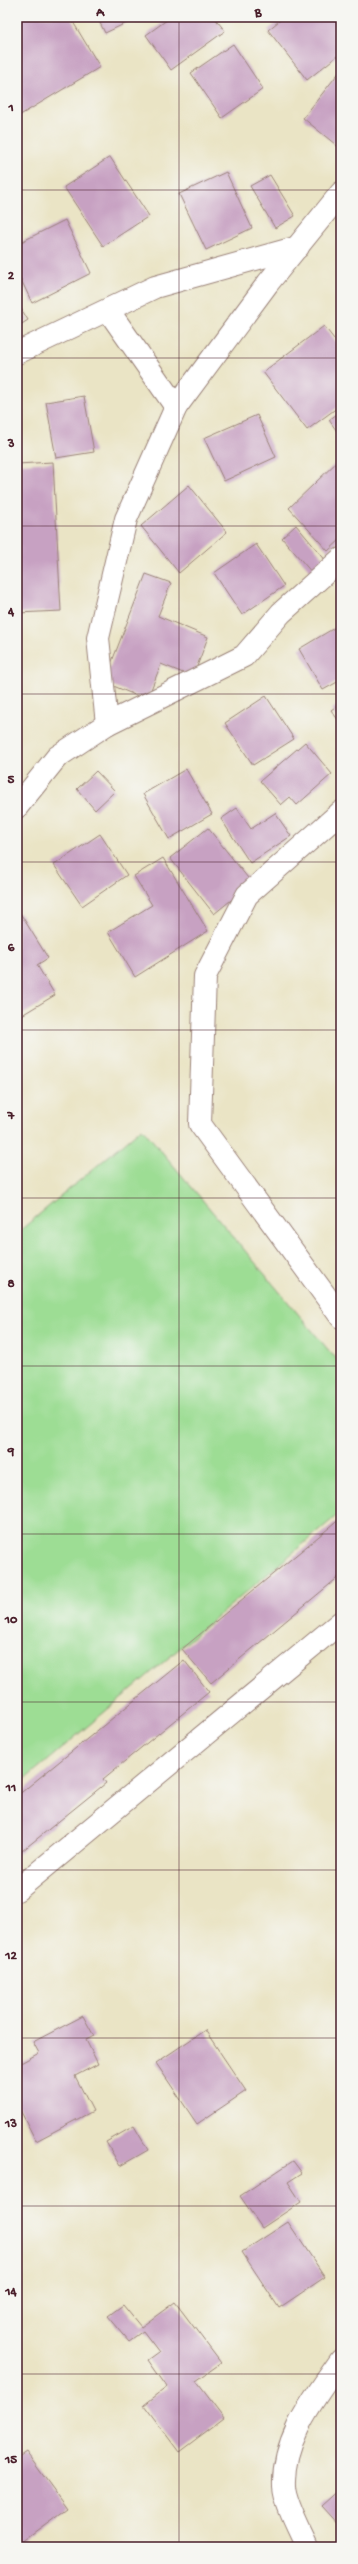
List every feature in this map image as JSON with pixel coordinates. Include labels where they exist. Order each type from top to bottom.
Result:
[{"type":"street","points":[[107,724],[98,638],[126,519],[176,407],[298,246],[341,193]]},
{"type":"street","points":[[17,353],[155,287],[298,246]]},
{"type":"street","points":[[108,310],[176,407]]},
{"type":"street","points":[[17,806],[57,757],[107,724],[244,656],[281,613],[341,559]]},
{"type":"street","points":[[341,812],[247,895],[204,976],[200,1124],[341,1317]]},
{"type":"street","points":[[17,1890],[341,1622]]},
{"type":"street","points":[[307,2547],[284,2487],[288,2453],[302,2416],[341,2360]]},
{"type":"green space","points":[[142,1128],[341,1365],[341,1512],[17,1786],[17,1233]]},
{"type":"building","points":[[17,17],[70,17],[100,67],[17,117]]},
{"type":"building","points":[[97,17],[139,17],[105,33]]},
{"type":"building","points":[[171,17],[214,17],[225,31],[171,70],[146,35]]},
{"type":"building","points":[[284,17],[335,17],[339,21],[336,17],[341,17],[341,53],[307,80],[268,30]]},
{"type":"building","points":[[233,44],[263,89],[222,118],[191,73]]},
{"type":"building","points":[[341,70],[341,149],[303,118]]},
{"type":"building","points":[[110,157],[149,216],[103,246],[64,187]]},
{"type":"building","points":[[226,172],[252,228],[206,250],[179,194]]},
{"type":"building","points":[[270,175],[295,216],[275,228],[250,186]]},
{"type":"building","points":[[65,220],[91,273],[32,303],[17,271],[17,244]]},
{"type":"building","points":[[17,302],[28,320],[17,327]]},
{"type":"building","points":[[324,326],[341,348],[341,405],[307,430],[263,372]]},
{"type":"building","points":[[84,396],[94,452],[56,458],[46,402]]},
{"type":"building","points":[[341,411],[341,437],[329,420]]},
{"type":"building","points":[[257,415],[276,457],[224,481],[204,438]]},
{"type":"building","points":[[341,458],[341,539],[328,551],[289,508]]},
{"type":"building","points":[[53,462],[61,611],[17,613],[17,464]]},
{"type":"building","points":[[189,485],[227,532],[179,573],[141,526]]},
{"type":"building","points":[[296,525],[327,562],[313,574],[282,538]]},
{"type":"building","points":[[256,544],[284,586],[242,615],[214,573]]},
{"type":"building","points":[[146,574],[171,583],[158,616],[208,637],[193,677],[161,664],[147,700],[104,682]]},
{"type":"building","points":[[341,624],[341,680],[323,690],[299,649]]},
{"type":"building","points":[[266,696],[294,739],[253,765],[225,723]]},
{"type":"building","points":[[341,703],[341,724],[331,710]]},
{"type":"building","points":[[305,742],[332,774],[297,805],[290,797],[281,805],[260,781]]},
{"type":"building","points":[[186,769],[212,814],[169,839],[143,794]]},
{"type":"building","points":[[96,771],[115,791],[95,810],[77,789]]},
{"type":"building","points":[[237,808],[251,829],[275,813],[291,836],[250,863],[221,819]]},
{"type":"building","points":[[208,828],[252,883],[214,914],[170,858]]},
{"type":"building","points":[[100,834],[127,875],[82,906],[54,865]]},
{"type":"building","points":[[163,858],[208,931],[135,977],[108,932],[152,905],[134,876]]},
{"type":"building","points":[[20,913],[48,958],[37,965],[55,995],[17,1018],[17,914]]},
{"type":"building","points":[[341,1518],[341,1575],[211,1683],[182,1649]]},
{"type":"building","points":[[184,1660],[209,1692],[103,1779],[106,1783],[17,1855],[17,1796]]},
{"type":"building","points":[[83,2016],[94,2036],[86,2040],[98,2064],[75,2076],[93,2111],[36,2141],[17,2104],[17,2065],[39,2053],[33,2042]]},
{"type":"building","points":[[205,2030],[246,2091],[197,2124],[156,2063]]},
{"type":"building","points":[[134,2126],[148,2150],[120,2166],[106,2142]]},
{"type":"building","points":[[293,2161],[302,2173],[288,2182],[301,2202],[262,2228],[240,2196]]},
{"type":"building","points":[[288,2222],[325,2277],[279,2308],[242,2252]]},
{"type":"building","points":[[175,2302],[221,2363],[196,2381],[224,2418],[179,2452],[144,2405],[167,2387],[148,2360],[159,2352],[143,2331],[129,2341],[108,2316],[123,2305],[141,2327]]},
{"type":"building","points":[[26,2452],[67,2508],[17,2545],[17,2458]]},
{"type":"building","points":[[341,2488],[341,2528],[321,2506]]}]
